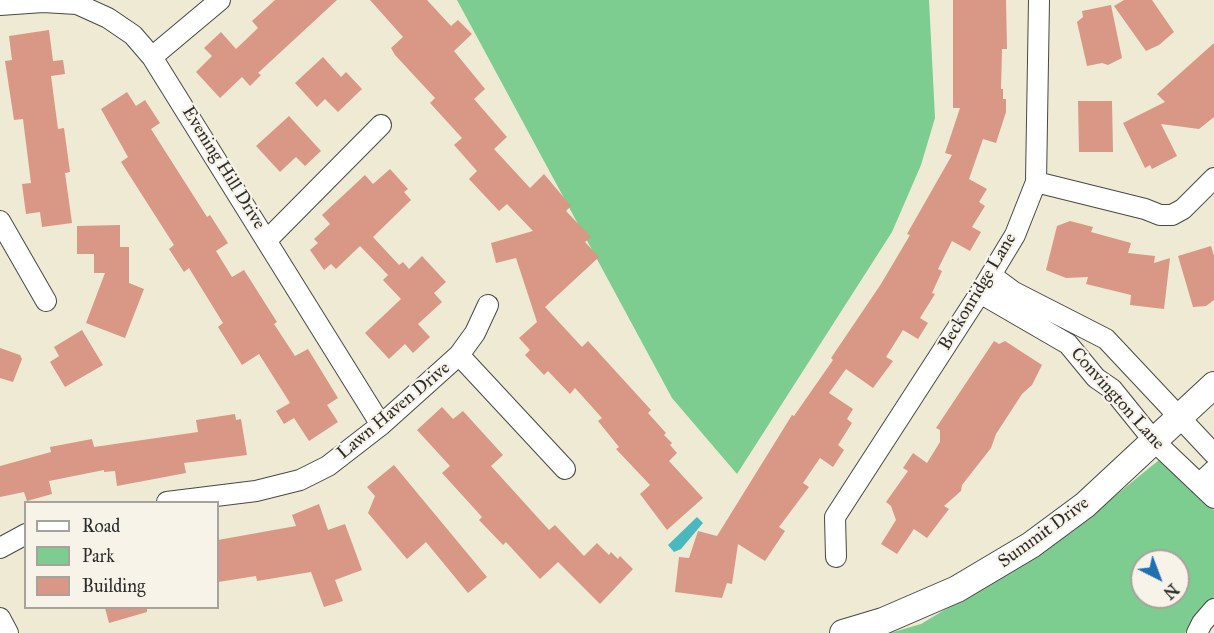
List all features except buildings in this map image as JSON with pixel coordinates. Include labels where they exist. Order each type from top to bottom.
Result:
[{"type":"street","points":[[152,57],[220,0]]},
{"type":"street","name":"Beckonridge Lane","points":[[836,557],[835,517],[1015,235],[1036,182],[1039,0]]},
{"type":"street","name":"Evening Hill Drive","points":[[0,5],[76,2],[108,18],[133,35],[152,57],[268,239],[381,426]]},
{"type":"street","points":[[268,239],[381,125]]},
{"type":"street","points":[[1036,182],[1145,208],[1161,215],[1172,215],[1183,209],[1214,178]]},
{"type":"street","points":[[0,221],[46,301]]},
{"type":"street","name":"Convington Lane","points":[[991,275],[1014,292],[1106,339],[1214,454]]},
{"type":"street","name":"Convington Lane","points":[[980,293],[1058,338],[1096,378],[1107,385],[1154,441],[1214,498]]},
{"type":"street","name":"Lawn Haven Drive","points":[[175,501],[256,491],[300,480],[328,466],[381,426],[459,355],[475,333],[488,305]]},
{"type":"street","points":[[1074,354],[1093,334]]},
{"type":"street","points":[[459,355],[564,469]]},
{"type":"street","points":[[1107,385],[1129,364]]},
{"type":"street","name":"Summit Drive","points":[[843,633],[883,621],[990,572],[1085,505],[1214,385]]},
{"type":"street","points":[[1199,484],[1214,470]]},
{"type":"street","points":[[0,548],[24,535]]},
{"type":"street","points":[[1197,633],[1202,622],[1214,609]]},
{"type":"street","points":[[0,618],[8,633]]},
{"type":"green space","points":[[457,0],[929,0],[935,118],[921,165],[892,232],[737,474],[672,398]]},
{"type":"green space","points":[[1159,460],[1214,510],[1214,597],[1185,633],[890,633],[921,624],[1062,539]]},
{"type":"water","points":[[697,517],[703,523],[681,549],[674,552],[668,545]]}]
